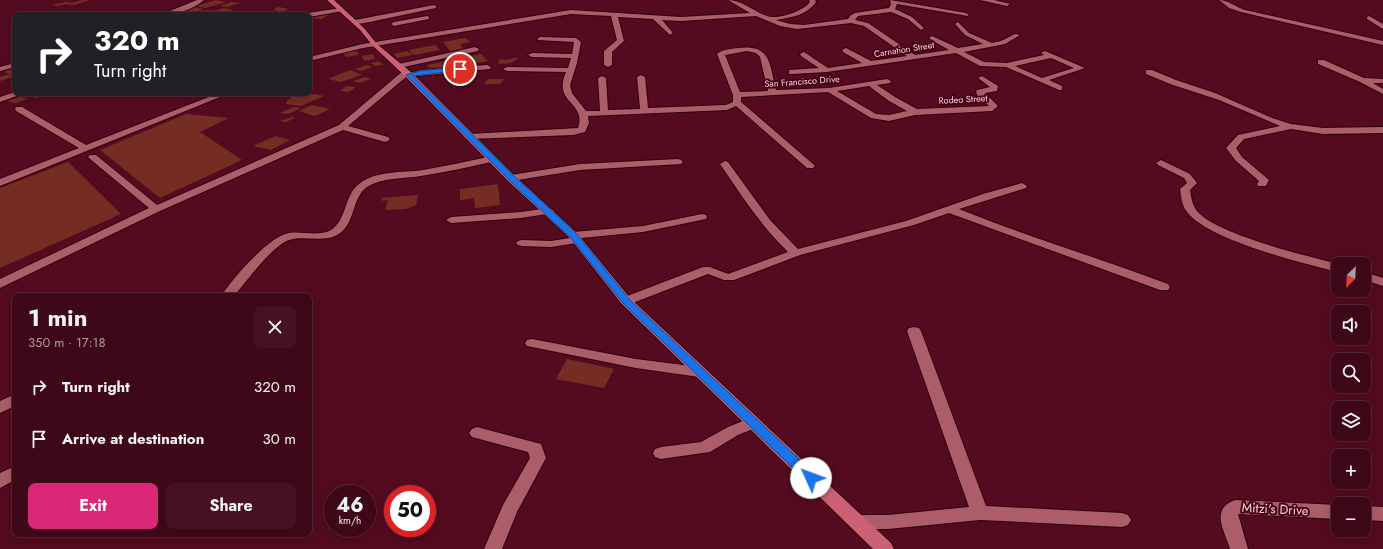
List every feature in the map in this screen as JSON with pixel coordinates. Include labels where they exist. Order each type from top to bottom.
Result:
[{"type":"main road","points":[[331,0],[341,10],[362,26],[375,45],[402,69],[511,178],[575,237],[626,301],[858,522],[884,549]]},
{"type":"street","points":[[172,12],[193,5],[201,0]]},
{"type":"street","points":[[731,0],[758,14],[791,27],[851,21],[866,24],[913,57]]},
{"type":"street","points":[[770,19],[802,12],[810,8],[813,2],[812,0]]},
{"type":"street","points":[[892,10],[894,4],[892,0],[966,15]]},
{"type":"street","points":[[983,0],[1007,4]]},
{"type":"street","points":[[1222,0],[1231,7],[1243,11],[1383,43]]},
{"type":"street","points":[[362,26],[415,10],[434,7]]},
{"type":"street","points":[[312,14],[341,10]]},
{"type":"street","points":[[851,21],[853,16],[857,14],[892,10],[910,18],[922,28]]},
{"type":"street","points":[[312,57],[375,45],[571,12],[691,18],[758,14]]},
{"type":"street","points":[[608,65],[608,51],[621,41],[614,14]]},
{"type":"street","points":[[654,17],[661,22],[670,33]]},
{"type":"street","points":[[384,26],[427,18]]},
{"type":"street","points":[[1369,18],[1383,27]]},
{"type":"street","points":[[958,24],[967,34],[991,45]]},
{"type":"street","name":"Carnation Street","points":[[792,72],[827,70],[1004,43],[1017,35]]},
{"type":"street","points":[[932,38],[982,64],[992,66],[1007,66],[1052,56]]},
{"type":"street","points":[[470,137],[573,132],[582,130],[584,126],[584,114],[566,89],[567,77],[571,70],[578,42],[576,40],[540,39]]},
{"type":"street","points":[[0,284],[156,209],[342,127],[402,69],[430,60],[475,49]]},
{"type":"street","points":[[773,94],[763,56],[753,49],[723,52],[721,54],[737,99],[810,166]]},
{"type":"street","points":[[846,50],[870,64]]},
{"type":"street","points":[[1040,51],[1081,68],[1042,80]]},
{"type":"street","points":[[804,54],[827,70]]},
{"type":"street","points":[[532,56],[575,56]]},
{"type":"street","points":[[1321,62],[1363,80],[1383,92]]},
{"type":"street","points":[[0,69],[12,66]]},
{"type":"street","points":[[1007,66],[1059,88]]},
{"type":"street","points":[[402,69],[420,72],[487,67]]},
{"type":"street","points":[[507,69],[571,70]]},
{"type":"street","points":[[1149,72],[1173,83],[1211,94],[1237,104],[1260,116],[1290,127],[1320,131],[1383,130]]},
{"type":"street","points":[[602,78],[604,112]]},
{"type":"street","points":[[641,78],[644,111]]},
{"type":"street","name":"Rodeo Street","points":[[829,90],[874,116],[890,118],[915,112],[992,108],[994,106],[980,95],[980,92],[994,89],[994,86],[982,78]]},
{"type":"street","points":[[1363,80],[1383,81]]},
{"type":"street","name":"San Francisco Drive","points":[[584,114],[726,107],[737,99],[773,94],[829,90],[888,81]]},
{"type":"street","points":[[871,84],[892,99],[915,112]]},
{"type":"street","points":[[0,100],[12,96]]},
{"type":"street","points":[[0,183],[218,96]]},
{"type":"street","points":[[19,109],[86,149]]},
{"type":"street","points":[[342,127],[385,140]]},
{"type":"street","points":[[1262,184],[1264,180],[1239,159],[1231,148],[1241,137],[1290,127]]},
{"type":"street","points":[[93,157],[156,209]]},
{"type":"street","points":[[230,293],[270,248],[281,239],[295,236],[324,235],[339,228],[354,195],[368,182],[492,159]]},
{"type":"street","points":[[511,178],[580,167],[678,162]]},
{"type":"street","points":[[1161,163],[1187,176],[1192,182],[1190,186],[1185,189],[1191,212],[1206,224],[1241,239],[1331,266]]},
{"type":"street","points":[[725,164],[760,216],[781,240],[796,253]]},
{"type":"street","points":[[626,301],[707,270],[713,271],[721,277],[730,277],[796,253],[910,223],[987,196],[1022,186]]},
{"type":"street","points":[[948,209],[988,226],[1116,268],[1164,287]]},
{"type":"street","points":[[452,220],[549,212]]},
{"type":"street","points":[[522,243],[551,244],[575,237],[643,229],[702,217]]},
{"type":"street","points":[[1371,278],[1383,282]]},
{"type":"street","points":[[914,331],[980,513]]},
{"type":"street","points":[[532,343],[668,369],[699,372]]},
{"type":"street","points":[[0,408],[12,402]]},
{"type":"street","points":[[661,453],[704,448],[733,431],[753,423]]},
{"type":"street","points":[[478,433],[535,448],[538,458],[509,510],[493,549]]},
{"type":"street","points":[[0,481],[12,474]]},
{"type":"street","name":"Mitzi's Drive","points":[[1239,549],[1229,511],[1235,507],[1331,512]]},
{"type":"street","points":[[858,522],[888,522],[980,513],[1122,520]]},
{"type":"street","points":[[1371,513],[1383,514]]},
{"type":"building","points":[[82,0],[90,0],[74,5],[52,5],[66,2],[72,3]]},
{"type":"building","points":[[216,0],[226,2],[206,8],[196,6]]},
{"type":"building","points":[[232,2],[240,3],[227,7],[220,6]]},
{"type":"building","points":[[194,7],[204,9],[196,12],[177,12]]},
{"type":"building","points":[[279,7],[289,9],[281,12],[273,9]]},
{"type":"building","points":[[224,8],[234,10],[228,12],[200,12],[206,10],[214,11]]},
{"type":"building","points":[[318,15],[328,15],[322,19],[312,17]]},
{"type":"building","points":[[465,38],[470,42],[460,44],[463,49],[450,51],[443,42]]},
{"type":"building","points":[[435,45],[440,50],[414,55],[409,50]]},
{"type":"building","points":[[356,50],[359,55],[346,57],[342,53]]},
{"type":"building","points":[[407,51],[413,55],[397,58],[394,54]]},
{"type":"building","points":[[373,54],[375,59],[364,61],[362,56]]},
{"type":"building","points":[[481,54],[488,61],[432,71],[427,65]]},
{"type":"building","points":[[519,58],[510,63],[498,64],[500,59],[507,60]]},
{"type":"building","points":[[379,61],[383,65],[375,66],[371,63]]},
{"type":"building","points":[[367,65],[372,67],[362,71],[355,69]]},
{"type":"building","points":[[12,68],[12,77],[0,81],[0,77],[10,74],[4,72]]},
{"type":"building","points":[[350,70],[362,75],[341,82],[328,79]]},
{"type":"building","points":[[365,77],[371,79],[359,83],[353,81]]},
{"type":"building","points":[[488,79],[504,79],[500,84],[484,84]]},
{"type":"building","points":[[346,86],[356,87],[349,92],[341,91]]},
{"type":"building","points":[[312,94],[324,96],[301,106],[286,104],[286,102],[293,96],[312,96]]},
{"type":"building","points":[[27,96],[42,96],[36,98]]},
{"type":"building","points":[[19,97],[28,99],[15,103],[7,101]]},
{"type":"building","points":[[312,105],[330,109],[315,116],[299,111]]},
{"type":"building","points":[[294,107],[301,108],[288,114],[280,113]]},
{"type":"building","points":[[186,114],[229,118],[200,132],[242,160],[160,198],[100,150]]},
{"type":"building","points":[[293,117],[295,118],[286,122],[279,121]]},
{"type":"building","points":[[275,136],[290,140],[271,150],[253,146]]},
{"type":"building","points":[[68,162],[121,214],[0,268],[0,188]]},
{"type":"building","points":[[498,184],[500,205],[475,208],[474,198],[460,200],[460,189]]},
{"type":"building","points":[[418,195],[416,205],[406,209],[385,210],[388,200],[382,201],[382,198]]},
{"type":"building","points":[[567,359],[614,369],[604,388],[556,379]]},
{"type":"route","points":[[460,69],[420,72],[409,75],[511,178],[573,235],[626,301],[811,478]]}]
